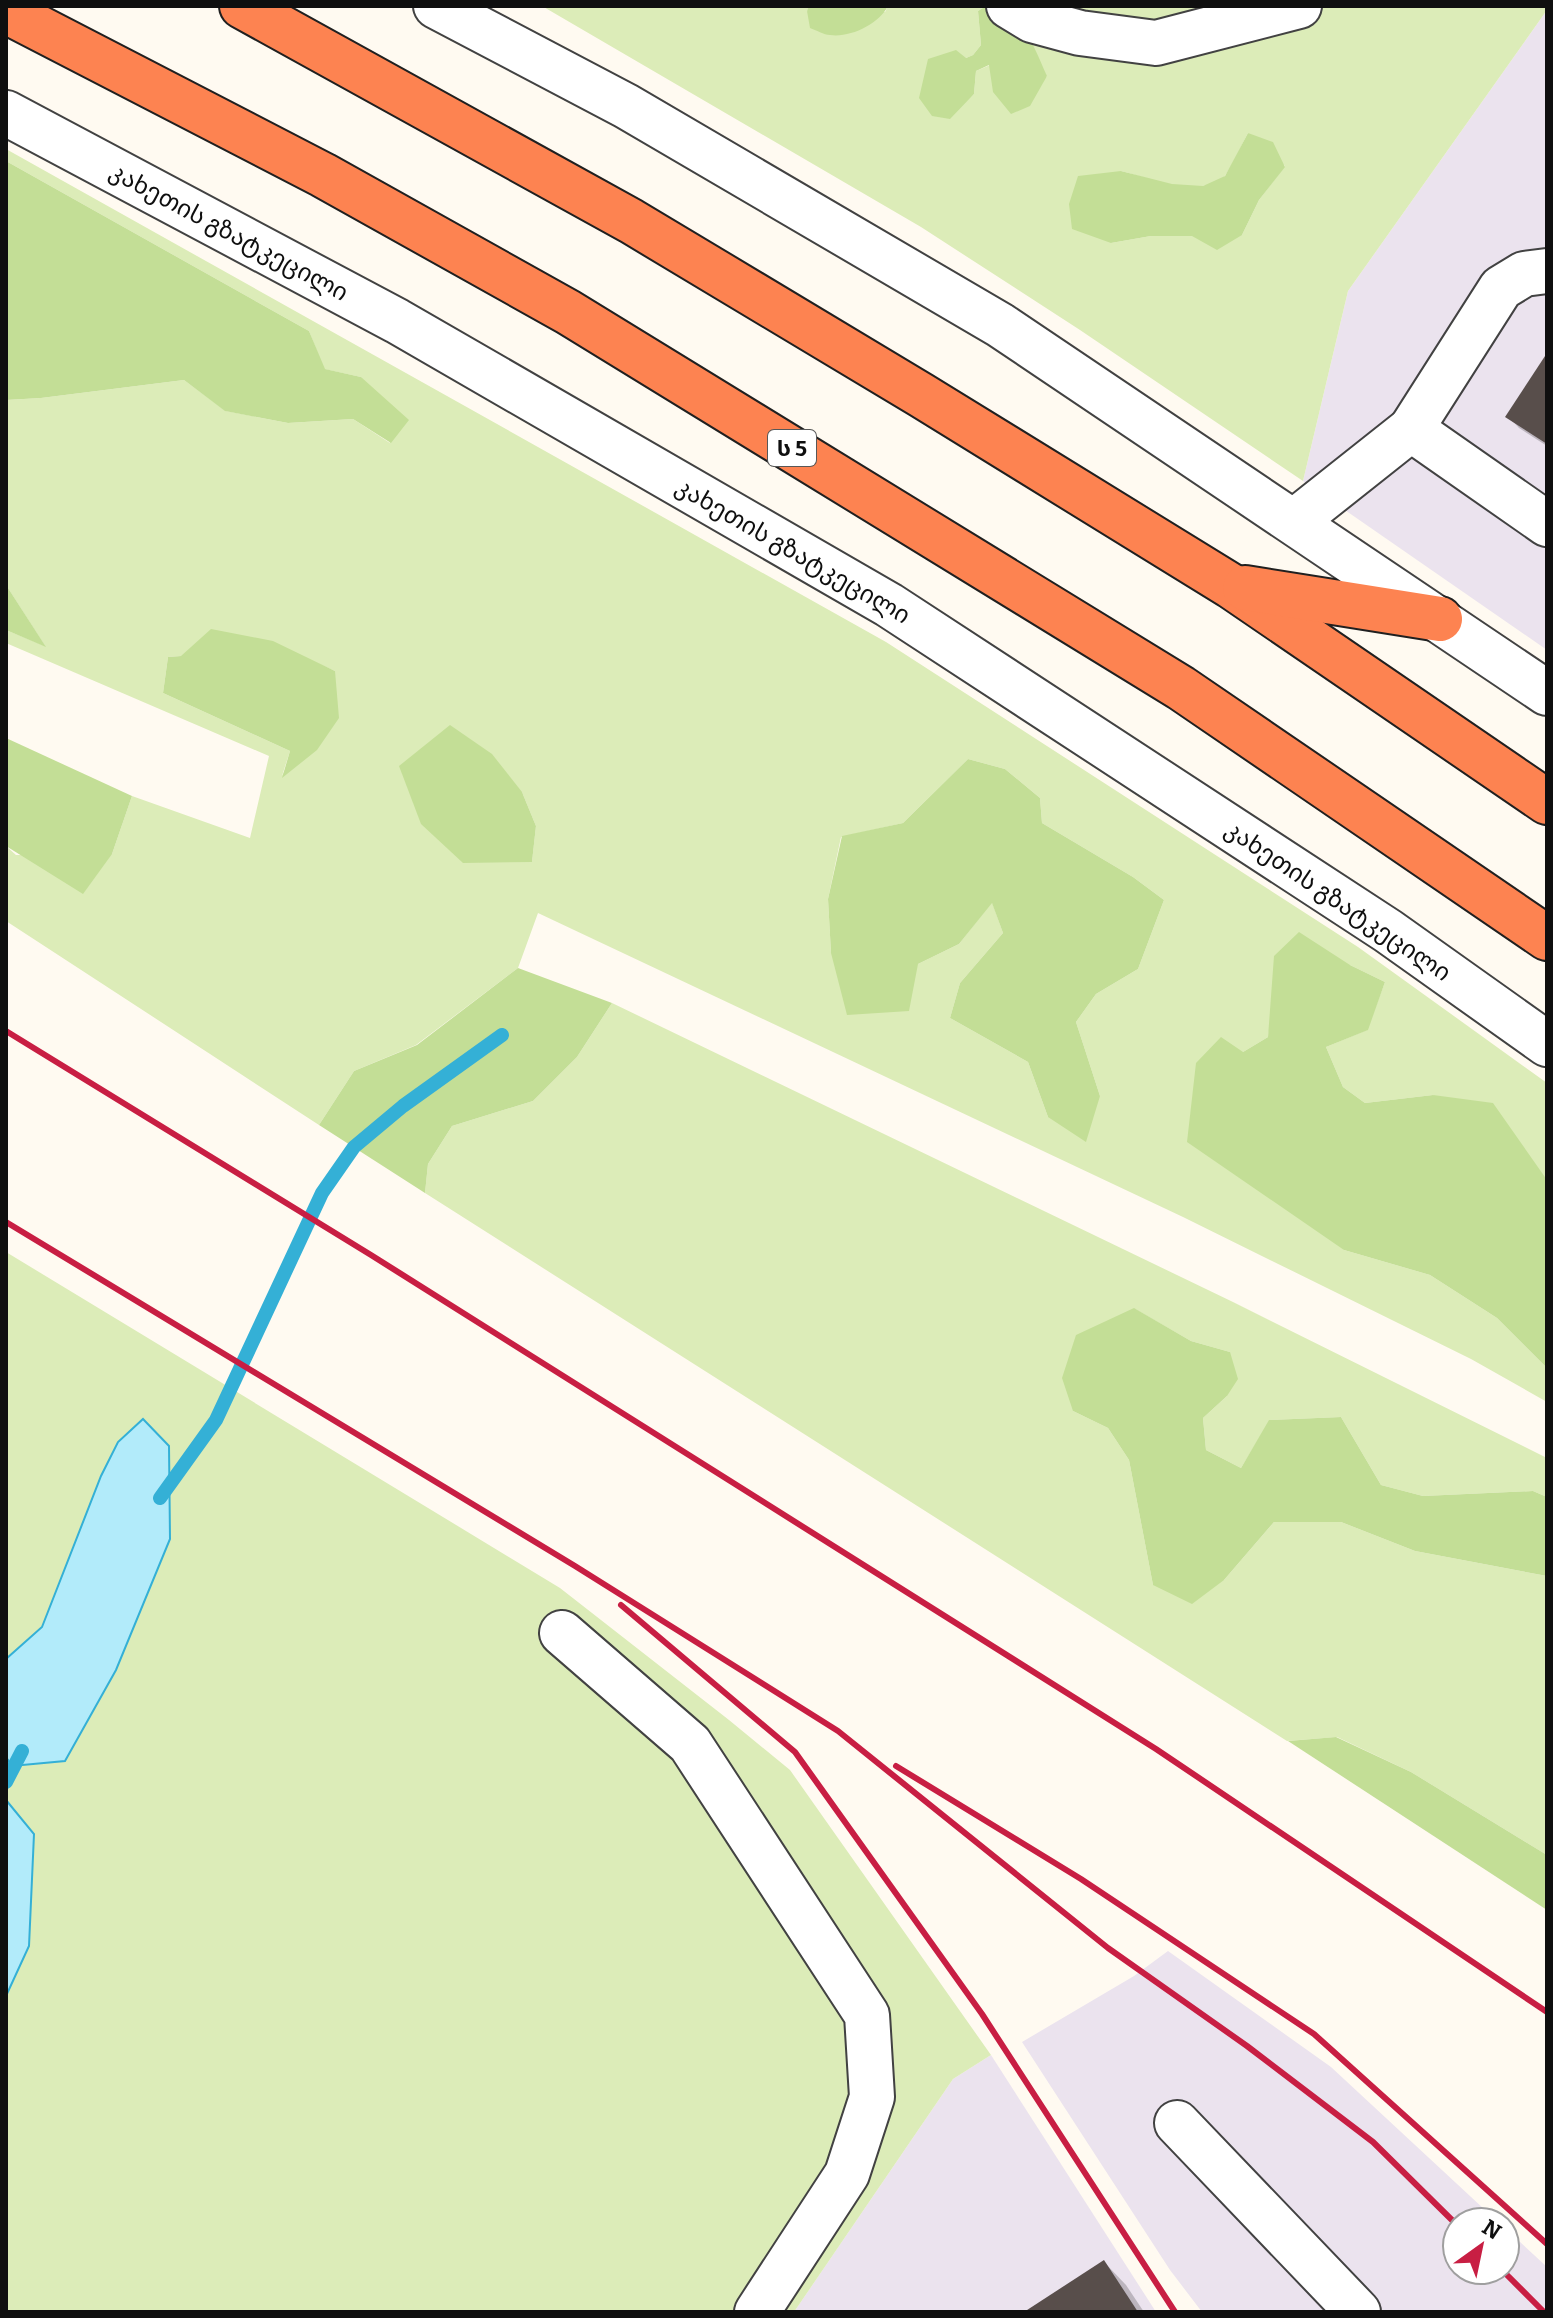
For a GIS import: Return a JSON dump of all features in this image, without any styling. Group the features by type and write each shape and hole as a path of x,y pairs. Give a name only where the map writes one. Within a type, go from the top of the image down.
{"highway":[{"path":"242,6 631,221 1231,586 1547,802"},
{"name":"ს 5","path":"6,11 323,175 568,312 1181,688 1547,938"},
{"path":"1231,586 1440,619"}],"street":[{"path":"436,6 626,106 987,317 1547,693"},
{"path":"1009,6 1032,20 1080,33 1156,43 1299,6"},
{"name":"კახეთის გზატკეცილი","path":"6,113 397,321 889,605 1388,931 1547,1044"},
{"path":"1295,521 1411,429 1501,288 1524,274 1547,271"},
{"path":"1411,429 1547,524"},
{"path":"562,1633 690,1744 867,2015 872,2097 847,2174 757,2312"},
{"path":"1177,2123 1358,2312"}],"shaded area":[{"path":"1547,10 1547,650 1303,481 1348,291"},
{"path":"1168,1951 1331,2067 1481,2206 1441,2206 1441,2286 1521,2286 1521,2243 1547,2267 1547,2312 1202,2312 1170,2270 1022,2042 1134,1976"},
{"path":"991,2055 1156,2312 794,2312 953,2079"}],"green space":[{"path":"542,6 809,6 807,12 885,12 888,6 986,6 978,11 981,45 966,58 962,105 974,94 976,71 990,65 1047,77 1014,15 994,6 1547,6 1348,291 1303,481 921,227","holes":["1248,133 1285,166 1259,200 1242,235 1151,236 1111,243 1121,171 1188,187 1213,183 1224,177"]},
{"path":"809,6 888,6 871,24 855,32 838,35 810,28"},
{"path":"986,6 1009,13 1018,21 1032,42 1047,76 1030,106 1011,114 993,92 989,65 976,71 974,94 950,119 932,116 919,98 928,59 956,50 966,58 973,55 981,45 978,11"},
{"path":"1248,133 1273,142 1285,167 1259,200 1242,235 1217,250 1192,236 1151,236 1111,243 1072,229 1069,204 1078,176 1121,171 1172,184 1203,186 1225,176"},
{"path":"6,149 886,642 1358,947 1547,1083 1547,1180 1433,1095 1365,1103 1343,1087 1326,1047 1367,1030 1385,982 1350,965 1272,1012 1268,1037 1243,1052 1344,1250 1430,1275 1497,1318 1547,1368 1547,1402 1471,1359 1183,1217 538,913 518,968 416,1045 354,1071 319,1125 6,921 6,846 16,855 112,854 132,796 250,838 269,756 6,643 6,630 45,646 6,585 6,400 184,380 226,411 288,423 353,419 390,443 361,377 324,369 309,331 6,161","holes":["168,657 310,660 335,671 282,776 290,751 163,693","968,759 1005,769 1040,798 1042,823 1133,877 1164,900 1138,969 1096,994 1076,1022 1100,1096 1048,1117 1028,1062 950,1018 960,983 1003,933 992,902 959,944 918,964 831,953 828,899 841,837 903,823","522,792 536,826 532,862"]},
{"path":"6,161 309,331 325,369 361,377 409,420 391,443 353,419 288,423 225,411 184,380 6,400"},
{"path":"6,585 8,588 46,647 6,630"},
{"path":"211,629 273,641 335,671 339,718 317,750 282,778 290,751 163,693 168,657 181,656"},
{"path":"450,725 492,754 522,792 536,826 532,862 463,863 421,824 399,766"},
{"path":"6,738 132,796 112,854 83,894 6,846"},
{"path":"968,759 1005,769 1040,798 1042,823 1133,877 1164,900 1138,969 1096,994 1076,1022 1100,1096 1086,1142 1048,1117 1028,1062 950,1018 960,983 1003,933 992,903 959,944 918,964 909,1011 847,1015 831,953 828,899 842,836 903,823"},
{"path":"1299,932 1350,965 1385,982 1368,1030 1326,1047 1343,1087 1365,1103 1433,1095 1493,1103 1547,1180 1547,1368 1497,1318 1430,1275 1344,1250 1187,1142 1196,1063 1221,1037 1243,1052 1268,1037 1274,956"},
{"path":"518,968 612,1003 577,1057 533,1101 452,1126 428,1164 425,1193 319,1125 354,1071 417,1045"},
{"path":"612,1003 1233,1302 1547,1458 1547,1497 1533,1491 1423,1496 1381,1485 1341,1417 1270,1420 1241,1468 1206,1450 1203,1418 1227,1396 1230,1352 1191,1341 1135,1309 1073,1411 1108,1428 1129,1460 1153,1585 1224,1580 1274,1522 1341,1522 1415,1551 1547,1576 1547,1855 1411,1772 1337,1737 1287,1741 425,1193 428,1164 452,1126 533,1101 577,1057"},
{"path":"6,1252 560,1588 790,1770 991,2055 953,2079 794,2312 6,2312 6,1996 29,1946 34,1834 6,1800 6,1757 12,1766 118,1442 101,1476 42,1627 6,1659"},
{"path":"1134,1308 1191,1341 1230,1352 1238,1379 1227,1396 1203,1418 1206,1450 1241,1468 1269,1420 1341,1417 1381,1485 1423,1496 1533,1491 1547,1497 1547,1576 1415,1551 1341,1522 1274,1522 1224,1580 1192,1604 1153,1585 1129,1460 1108,1428 1073,1411 1062,1378 1076,1335"},
{"path":"1336,1737 1411,1772 1547,1855 1547,1910 1288,1741"}],"water":[{"path":"143,1419 169,1446 170,1539 116,1670 65,1761 12,1766 6,1757 6,1659 42,1627 101,1476 118,1442"},
{"path":"6,1800 34,1834 29,1946 6,1996"}],"building":[{"path":"1547,353 1547,444 1505,417"},
{"path":"1104,2260 1138,2312 1024,2312"}],"waterway":[{"path":"160,1498 216,1420 322,1193 354,1147 403,1106 502,1035"},
{"path":"6,1782 22,1751"}],"railway":[{"path":"6,1031 371,1255 1156,1749 1547,2012"},
{"path":"6,1222 575,1566 838,1731 1108,1948 1247,2046 1373,2142 1441,2209"},
{"path":"621,1605 795,1752 982,2014 1175,2312"},
{"path":"896,1766 1081,1879 1314,2034 1547,2244"},
{"path":"1518,2286 1544,2312"}]}
